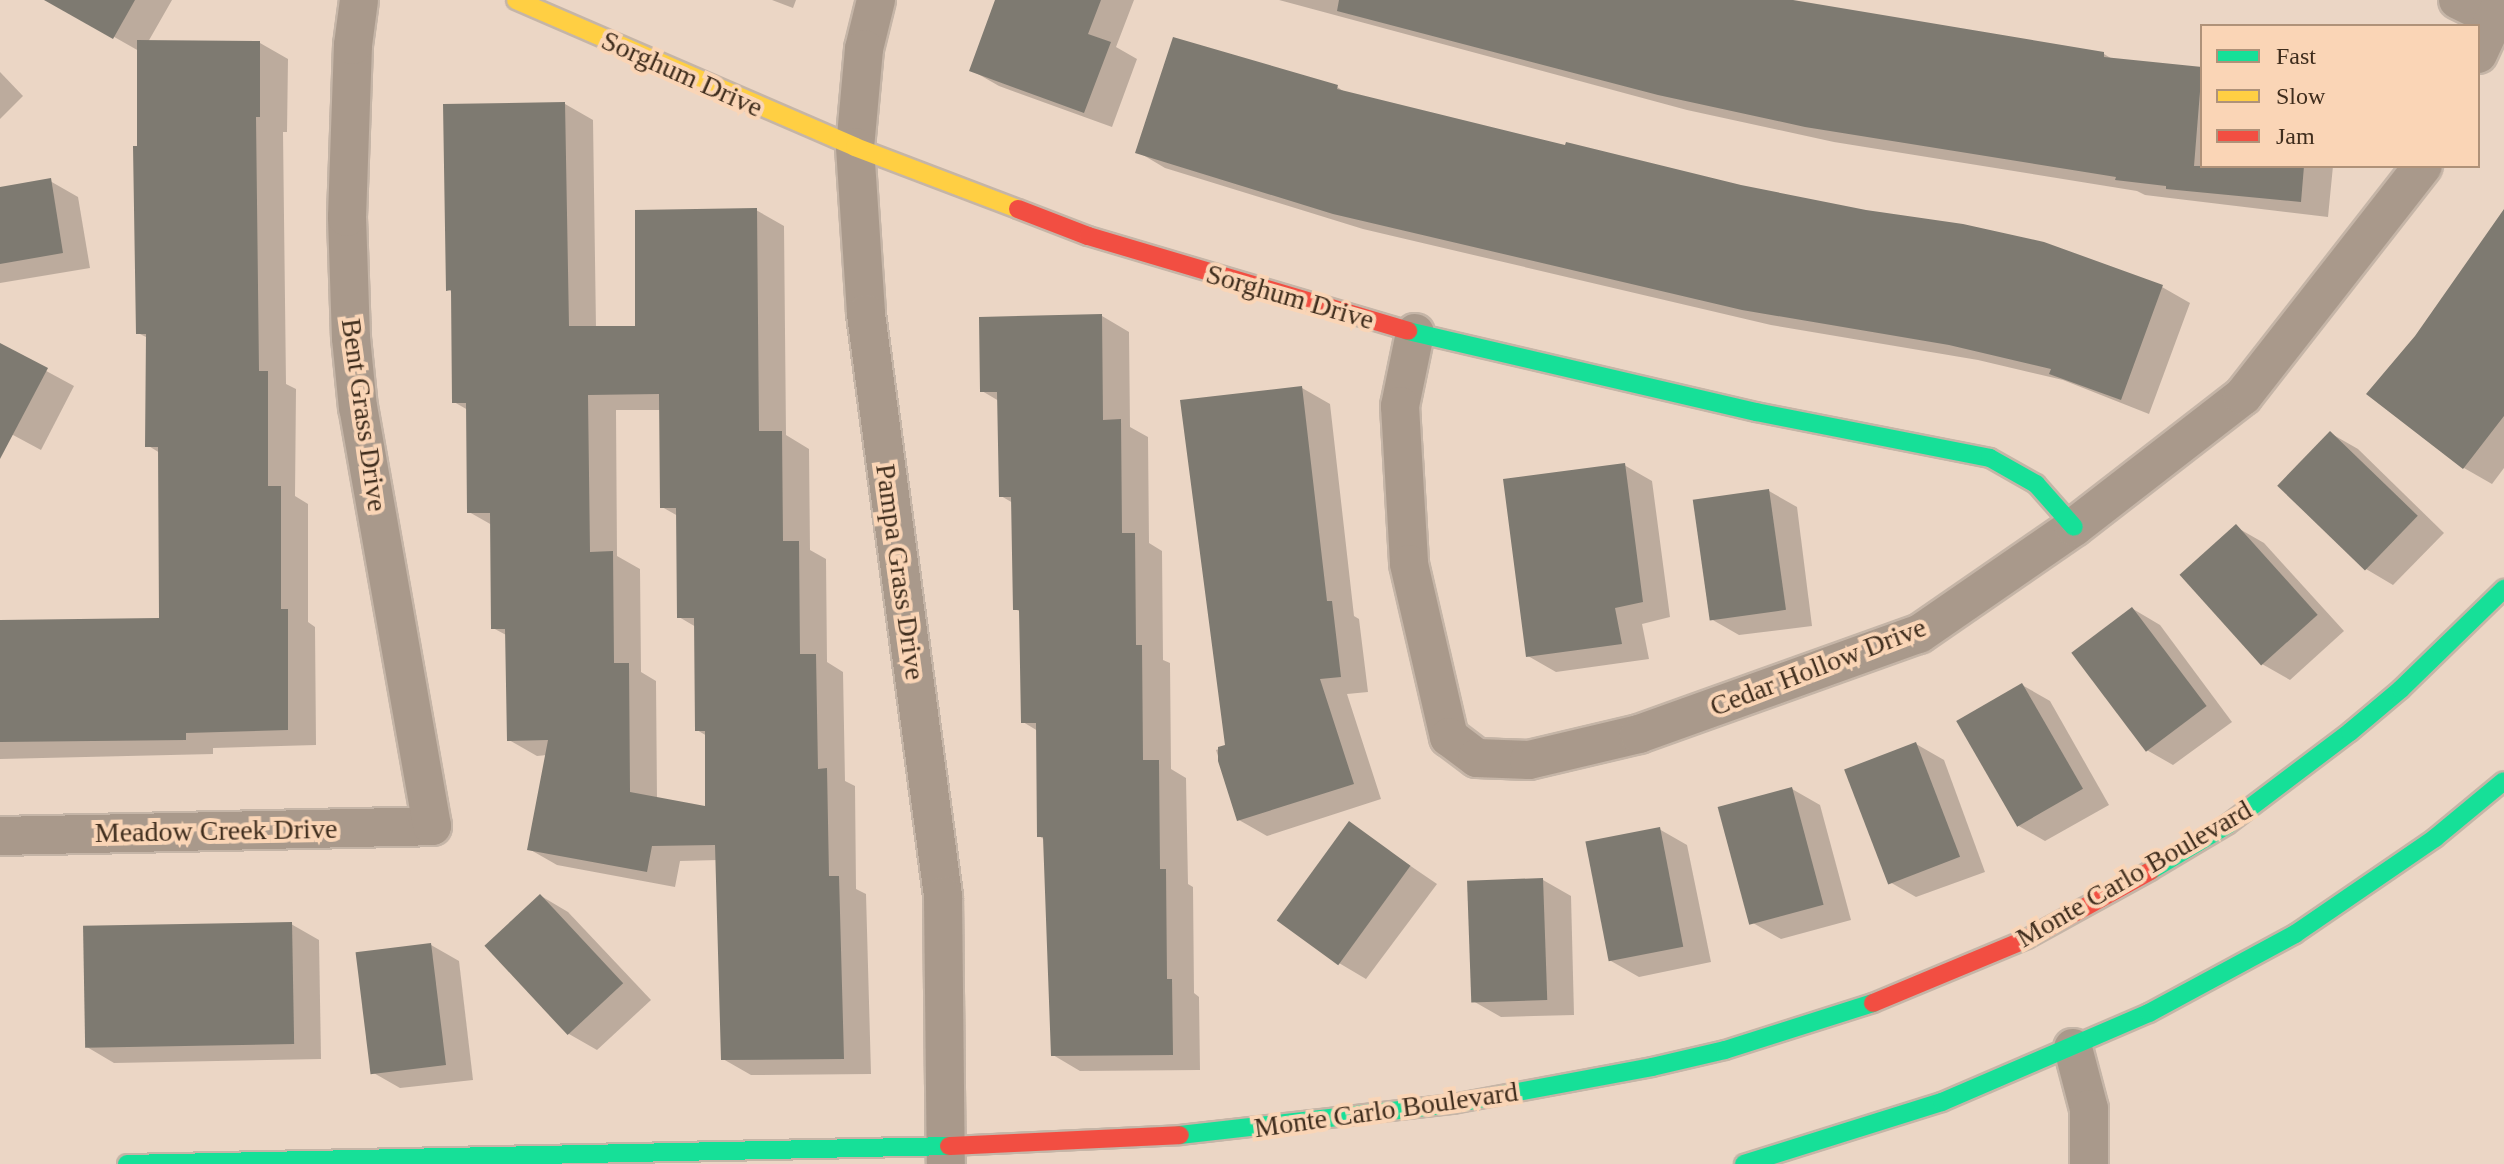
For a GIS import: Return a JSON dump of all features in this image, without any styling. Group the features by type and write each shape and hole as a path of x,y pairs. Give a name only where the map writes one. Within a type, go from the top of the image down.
{"main road":[{"name":"Sorghum Drive","path":"516,0 855,147 1088,236 1415,333 1756,412 1990,458 2036,484 2074,527"},
{"name":"Monte Carlo Boulevard","path":"127,1164 946,1155 1172,1136 1453,1104 1652,1067 1725,1050 1871,1004 2027,939 2227,825 2350,732 2501,599"},
{"path":"1744,1164 1874,1126 2073,1048 2217,978 2295,934 2435,838 2504,781"}],"street":[{"name":"Bent Grass Drive","path":"359,0 353,45 347,192 351,338 360,422 432,826"},
{"name":"Pampa Grass Drive","path":"876,0 864,49 855,147 866,314 943,896 946,1155"},
{"path":"2458,0 2499,9 2480,50"},
{"name":"Cedar Hollow Drive","path":"1415,333 1400,406 1409,564 1449,737 1477,758 1529,760 1639,734 1919,634 2074,527 2243,396 2421,168"},
{"name":"Meadow Creek Drive","path":"0,836 432,826"},
{"path":"2073,1048 2089,1109 2089,1164"}],"building":[{"path":"44,0 135,0 113,39"},
{"path":"995,0 1101,0 1088,34 1111,42 1084,113 969,71"},
{"path":"1339,0 1793,0 2104,52 2104,57 2200,67 2194,166 2304,168 2301,202 2166,189 2166,186 2115,180 2116,177 1805,127 1658,95 1337,11"},
{"path":"1173,37 1338,85 1337,89 1565,145 1566,142 1741,185 1866,210 1963,224 2044,242 2163,285 2121,400 2049,374 2051,369 1949,345 1742,310 1333,214 1135,153"},
{"path":"137,40 260,41 260,117 256,117 259,371 268,371 268,486 281,486 281,609 288,609 288,730 186,733 186,740 0,742 0,620 159,618 158,447 145,447 146,334 136,334 133,146 137,146"},
{"path":"565,102 569,326 635,326 635,210 757,208 759,431 782,431 783,541 799,541 800,654 816,654 818,769 827,768 829,876 839,876 844,1059 721,1060 715,845 652,846 647,872 527,850 548,740 507,741 505,629 491,629 490,513 467,513 466,403 452,403 451,290 446,291 443,104","holes":["659,394 660,508 676,508 677,618 694,618 695,731 705,731 705,806 630,792 629,663 614,663 613,551 590,552 588,395"]},
{"path":"51,178 63,253 0,264 0,187"},
{"path":"2504,209 2504,416 2463,469 2366,394 2415,336"},
{"path":"1102,314 1103,420 1121,419 1122,533 1135,533 1136,645 1142,645 1143,760 1159,760 1160,869 1166,869 1167,979 1172,979 1173,1055 1051,1056 1043,837 1037,837 1036,723 1021,723 1019,610 1013,610 1011,497 999,497 997,392 980,392 979,317"},
{"path":"0,343 48,368 0,459"},
{"path":"1302,386 1327,601 1332,601 1341,677 1320,679 1354,784 1237,821 1218,761 1218,747 1225,745 1180,400"},
{"path":"2330,431 2418,516 2365,570 2277,486"},
{"path":"1625,463 1643,602 1615,608 1622,644 1526,657 1503,479"},
{"path":"1769,489 1786,610 1710,621 1693,500"},
{"path":"2236,524 2318,615 2261,666 2180,575"},
{"path":"2132,607 2207,706 2146,752 2071,653"},
{"path":"2022,683 2083,789 2017,827 1956,721"},
{"path":"1916,742 1960,857 1888,884 1844,770"},
{"path":"1792,787 1824,905 1749,925 1718,807"},
{"path":"1349,821 1410,866 1338,965 1277,921"},
{"path":"1660,827 1683,947 1609,961 1585,842"},
{"path":"1543,878 1547,1000 1471,1003 1467,881"},
{"path":"540,894 623,983 568,1035 484,946"},
{"path":"292,922 294,1044 85,1048 83,926"},
{"path":"431,943 446,1065 371,1074 356,952"}],"traffic: fast":[{"path":"1408,331 1756,412 1990,458 2036,484 2074,527"},
{"path":"2150,871 2227,825 2350,732 2401,689 2504,589"},
{"path":"1744,1164 1942,1102 2149,1013 2295,934 2435,838 2504,781"},
{"path":"1180,1135 1453,1104 1652,1067 1725,1050 1873,1003"},
{"path":"127,1164 949,1146"}],"traffic: slow":[{"path":"516,0 855,147 1018,209"}],"traffic: jam":[{"path":"1018,209 1088,236 1408,331"},
{"path":"1873,1003 2027,939 2150,871"},
{"path":"949,1146 1180,1135"}]}
